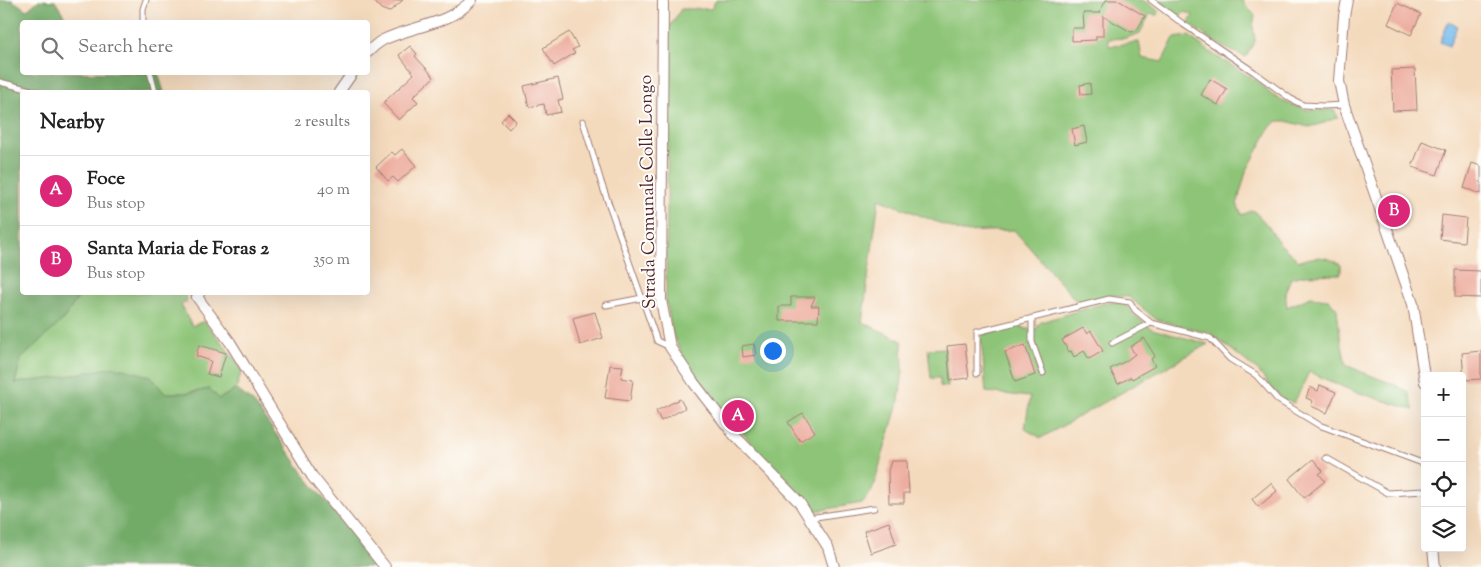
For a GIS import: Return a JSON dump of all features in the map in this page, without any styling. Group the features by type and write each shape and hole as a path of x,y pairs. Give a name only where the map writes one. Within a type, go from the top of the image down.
{"street":[{"path":"370,50 381,41 400,33 450,17 464,9 472,0"},
{"name":"Strada Comunale Colle Longo","path":"663,0 661,300 670,347 694,383 735,436 799,502 828,548 834,567"},
{"path":"1347,0 1339,81 1344,105 1413,304 1423,372"},
{"path":"341,90 351,75"},
{"path":"198,295 230,342 312,476 385,567"},
{"path":"1433,552 1435,567"}],"lane":[{"path":"143,20 143,9 146,0"},
{"path":"1151,0 1291,99 1303,105 1344,105"},
{"path":"151,75 154,90"},
{"path":"0,82 30,90"},
{"path":"583,121 601,182 657,341 670,347"},
{"path":"606,305 642,298"},
{"path":"977,373 977,332 1109,299 1130,302 1135,310 1150,323 1210,338 1230,359 1256,375 1278,400 1319,425 1421,463"},
{"path":"1032,318 1032,342 1043,373"},
{"path":"1112,343 1150,323"},
{"path":"1326,458 1388,493 1421,491"},
{"path":"809,518 874,508"}],"green space":[{"path":"0,0 12,0 27,10 39,0 55,1 65,17 78,20 20,20 20,75 159,75 163,90 20,90 20,295 80,295 62,321 21,359 15,383 115,367 151,376 164,393 186,393 210,389 219,399 236,389 254,403 307,478 379,567 0,567"},
{"path":"716,0 1143,0 1160,12 1157,15 1150,14 1140,33 1126,38 1108,39 1109,46 1139,42 1142,58 1162,62 1174,38 1189,36 1214,55 1257,81 1272,95 1284,102 1308,110 1334,110 1338,117 1309,127 1286,121 1278,121 1271,126 1246,172 1237,204 1242,215 1253,210 1268,226 1279,243 1299,261 1321,257 1331,259 1341,265 1341,274 1304,275 1291,278 1285,292 1287,307 1311,297 1328,299 1337,309 1346,365 1408,391 1414,410 1350,390 1309,372 1294,403 1284,400 1257,370 1210,333 1157,320 1129,297 1109,295 1078,303 1014,230 962,232 879,199 862,322 902,341 903,371 899,400 872,491 862,503 815,511 765,460 688,366 673,335 666,301 669,28 681,9 711,9"},
{"path":"1159,0 1243,0 1255,16 1253,26 1255,41 1246,57 1223,47 1188,24 1193,15 1185,12 1180,16"},
{"path":"80,295 185,295 187,301 181,305 192,326 204,321 242,370 236,389 219,399 210,389 186,393 164,393 151,376 55,378 15,383 21,359 62,321"},
{"path":"1117,302 1127,306 1134,315 1152,329 1208,344 1041,438 1025,429 1030,397 986,392 981,338 983,334 1019,326 1026,329 1037,329 1041,322 1101,304"},
{"path":"945,348 948,387 940,386 940,378 931,378 928,349"}],"water":[{"path":"1448,22 1457,26 1449,46 1440,42"}],"building":[{"path":"373,0 403,0 389,12 381,9"},
{"path":"1106,0 1118,0 1145,16 1137,30 1131,32 1103,16 1103,36 1096,36 1096,40 1072,41 1072,28 1084,28 1083,13 1099,13"},
{"path":"1397,3 1421,14 1411,35 1388,24"},
{"path":"569,32 578,47 572,50 575,53 554,66 543,48"},
{"path":"410,46 417,54 415,56 434,77 413,97 418,102 399,120 383,103 414,74 399,55"},
{"path":"1415,69 1417,110 1393,111 1391,70"},
{"path":"558,78 563,99 558,100 561,112 546,115 544,104 529,107 524,86"},
{"path":"1210,79 1227,89 1218,105 1201,95"},
{"path":"1090,83 1091,94 1081,95 1080,85"},
{"path":"508,113 516,121 509,129 501,121"},
{"path":"1084,126 1087,142 1075,145 1072,129"},
{"path":"1422,141 1446,150 1437,175 1412,167"},
{"path":"402,149 416,166 398,182 393,177 388,181 376,167 392,152 395,155"},
{"path":"1472,163 1481,166 1481,194 1464,188"},
{"path":"1442,215 1466,218 1464,242 1440,239"},
{"path":"1455,270 1481,271 1481,298 1455,297"},
{"path":"791,297 815,297 811,306 819,306 818,321 779,321 779,306 791,306"},
{"path":"595,312 603,338 580,345 573,318"},
{"path":"1083,328 1087,334 1091,331 1103,351 1089,359 1084,351 1074,357 1062,340"},
{"path":"1144,338 1155,356 1151,359 1155,366 1132,379 1131,377 1118,384 1110,369 1135,354 1130,347"},
{"path":"754,344 756,355 743,357 742,346"},
{"path":"965,344 969,378 950,380 947,346"},
{"path":"199,345 226,353 219,377 207,374 211,361 196,356"},
{"path":"1025,345 1035,375 1015,382 1005,352"},
{"path":"1481,351 1481,379 1466,380 1462,353"},
{"path":"610,365 623,366 621,378 633,380 630,401 605,398"},
{"path":"1320,385 1336,392 1327,413 1311,406 1313,401 1306,398 1310,387 1318,391"},
{"path":"680,399 685,408 661,421 656,411"},
{"path":"803,413 815,432 800,441 788,422"},
{"path":"1313,459 1323,471 1319,474 1325,481 1304,498 1289,479"},
{"path":"891,461 907,461 909,493 904,493 904,503 889,503 888,471"},
{"path":"1271,483 1277,491 1258,507 1252,499"},
{"path":"889,522 896,544 871,553 864,531"}],"place":[{"name":"Santa Maria de Foras 2","path":"1394,211"},
{"name":"Foce","path":"738,416"}]}
